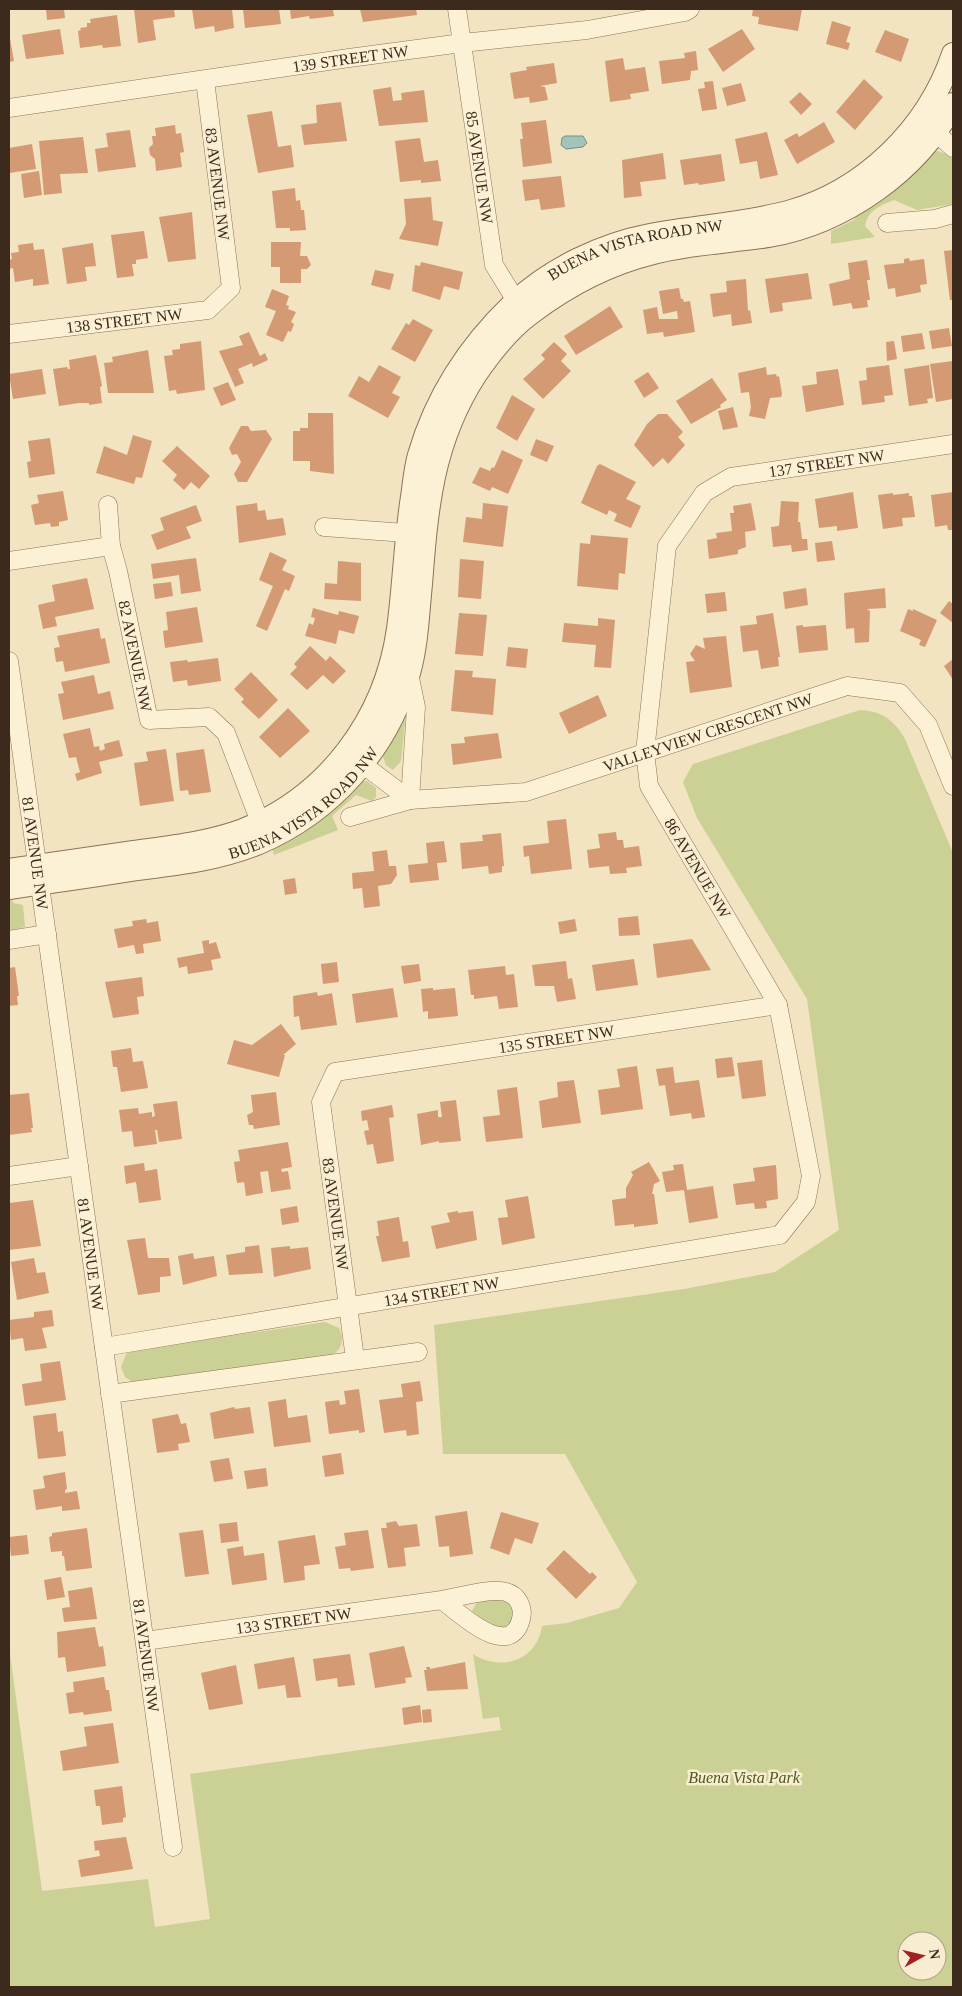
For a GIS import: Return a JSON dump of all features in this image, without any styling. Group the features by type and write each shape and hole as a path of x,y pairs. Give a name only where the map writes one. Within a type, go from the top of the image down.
{"street":[{"name":"85 AVENUE NW","path":"457,9 494,265 521,309"},
{"name":"139 STREET NW","path":"9,108 462,43 587,30 685,12 690,9"},
{"name":"BUENA VISTA ROAD NW","path":"928,126 953,54"},
{"name":"83 AVENUE NW","path":"205,80 231,288"},
{"name":"BUENA VISTA ROAD NW","path":"9,888 38,875 226,836 260,822 286,808 354,758 386,727 409,673 418,620 417,459 434,411 473,347 521,309 567,266 622,242 650,235 757,219 791,211 816,202 846,187 928,126 953,104"},
{"path":"928,126 953,148"},
{"path":"887,223 935,219 953,214"},
{"name":"138 STREET NW","path":"9,334 208,310 231,288"},
{"name":"137 STREET NW","path":"704,493 731,477 953,444"},
{"name":"86 AVENUE NW","path":"704,493 666,546 645,752 649,786 778,1005 811,1176 806,1202 780,1235"},
{"name":"82 AVENUE NW","path":"108,506 111,546 118,571 149,720 209,717 226,733 260,822"},
{"path":"324,527 416,534"},
{"name":"BUENA VISTA ROAD NW","path":"9,870 38,875 194,861 235,852 280,833 334,795 354,758 392,663 416,534"},
{"path":"9,560 111,546"},
{"name":"81 AVENUE NW","path":"9,662 173,1847"},
{"path":"409,673 416,707 410,800"},
{"name":"VALLEYVIEW CRESCENT NW","path":"350,818 410,800 526,792 847,686 900,693 928,725 953,786"},
{"path":"354,758 410,800"},
{"path":"9,940 47,934"},
{"name":"135 STREET NW","path":"335,1072 778,1005"},
{"name":"83 AVENUE NW","path":"335,1072 321,1102 355,1359"},
{"path":"9,1176 79,1166"},
{"name":"134 STREET NW","path":"104,1347 780,1235"},
{"path":"110,1394 355,1359 418,1352"},
{"name":"133 STREET NW","path":"145,1640 442,1600"}],"green space":[{"path":"938,151 953,157 953,204 917,210 894,200 879,207 869,216 865,226 875,237 831,244 831,231 854,220 861,210 928,154"},
{"name":"Buena Vista Park","path":"860,710 875,712 892,722 905,739 953,853 953,1987 9,1987 9,1646 42,1891 148,1879 155,1927 210,1919 190,1774 501,1730 499,1717 483,1719 473,1654 495,1662 516,1660 533,1648 539,1638 542,1626 567,1623 619,1608 637,1582 565,1454 443,1454 434,1325 684,1289 775,1272 839,1230 807,999 697,818 683,782 693,764"},
{"path":"403,717 405,721 401,761 393,770 386,765 382,754"},
{"path":"367,781 376,788 376,797 372,801 356,795 332,816 338,830 274,855 271,846 360,782"},
{"path":"9,896 11,896 13,903 23,905 25,927 9,931"},
{"path":"325,1322 339,1328 342,1337 340,1348 330,1356 134,1383 125,1377 121,1367 126,1354 134,1350"},
{"path":"497,1598 508,1601 514,1612 511,1623 501,1630 473,1615 472,1611 477,1602"}],"water":[{"path":"565,136 583,136 587,143 583,147 566,149 561,145 562,138"}],"building":[{"path":"46,9 64,9 65,18 47,20"},
{"path":"134,9 174,9 175,17 153,20 156,40 138,43"},
{"path":"192,9 232,9 234,28 215,32 214,26 195,29"},
{"path":"243,9 279,9 281,24 245,28"},
{"path":"290,9 333,9 334,16 310,19 309,16 291,19"},
{"path":"360,9 416,9 417,15 363,22"},
{"path":"753,9 802,9 798,31 758,24 759,17 752,16"},
{"path":"117,15 121,46 103,48 102,45 80,48 78,31 81,30 80,28 87,27 87,23 91,23 90,19"},
{"path":"832,21 851,27 846,42 850,43 848,50 826,44"},
{"path":"60,29 64,54 26,59 22,35"},
{"path":"742,29 755,49 723,72 708,49"},
{"path":"885,30 909,39 901,62 875,52"},
{"path":"9,33 14,61 9,62"},
{"path":"696,51 698,70 691,71 690,80 662,84 659,61 685,58 684,53"},
{"path":"623,58 625,70 645,67 649,91 630,94 631,99 610,102 605,61"},
{"path":"554,63 557,83 540,86 545,87 548,100 530,103 529,97 514,99 510,73 527,70 526,67"},
{"path":"864,79 883,97 855,130 836,112"},
{"path":"713,81 717,109 702,111 698,89 705,88 704,82"},
{"path":"741,83 746,101 727,106 722,88"},
{"path":"391,87 393,101 402,100 401,93 424,90 428,122 379,126 373,90"},
{"path":"800,92 812,104 801,115 789,102"},
{"path":"341,102 347,141 304,145 301,125 317,123 316,105"},
{"path":"272,111 278,147 291,145 294,167 258,173 247,115"},
{"path":"546,120 552,163 523,167 520,139 523,139 521,123"},
{"path":"824,122 835,142 797,164 784,140 797,133 799,137"},
{"path":"175,125 176,134 181,133 184,152 180,153 182,167 156,171 155,159 150,155 149,148 153,144 152,136 156,136 155,128"},
{"path":"130,130 136,167 98,172 95,149 108,147 106,133"},
{"path":"767,132 778,175 760,179 757,161 740,164 735,139"},
{"path":"83,137 88,173 60,174 62,193 44,195 39,141"},
{"path":"420,138 424,162 438,160 441,181 421,183 421,180 400,182 395,141"},
{"path":"32,144 36,169 9,173 9,148"},
{"path":"663,153 666,179 640,182 642,196 624,198 622,160"},
{"path":"721,154 725,181 684,185 680,160"},
{"path":"39,171 42,195 24,198 21,174"},
{"path":"561,176 565,207 541,210 539,199 525,201 522,180"},
{"path":"295,188 296,201 300,200 301,210 304,210 306,230 290,231 290,228 276,228 272,191"},
{"path":"431,197 433,220 443,222 438,246 399,239 406,224 404,199"},
{"path":"192,212 196,259 168,262 159,217"},
{"path":"144,231 148,258 136,260 136,264 132,264 134,276 117,278 111,235"},
{"path":"271,242 301,242 300,256 307,256 311,265 307,269 301,269 301,283 280,283 280,267 271,267"},
{"path":"33,243 34,250 44,249 49,284 33,286 33,279 15,282 13,268 9,269 9,260 12,259 11,253 19,252 18,245"},
{"path":"93,243 96,266 85,267 87,281 67,284 62,248"},
{"path":"953,250 953,300 950,300 944,251"},
{"path":"909,258 910,261 924,259 927,284 920,285 921,292 896,297 895,288 888,289 884,265 904,263 904,259"},
{"path":"867,260 870,280 867,280 870,300 867,300 868,307 853,309 851,303 833,306 829,284 850,279 848,263"},
{"path":"421,262 463,272 459,290 444,286 440,300 412,291 415,265 420,266"},
{"path":"375,270 394,274 390,290 371,285"},
{"path":"808,273 812,299 782,303 783,311 770,313 765,279"},
{"path":"746,279 748,311 750,310 752,323 732,326 731,314 713,317 710,294 727,292 726,281"},
{"path":"679,288 681,299 684,302 690,301 695,332 664,337 663,332 647,334 643,310 657,307 659,319 678,319 677,311 663,314 659,291"},
{"path":"272,289 289,296 286,305 289,306 288,309 296,312 291,322 294,324 291,332 288,331 283,342 266,335 276,311 265,307"},
{"path":"610,306 623,327 576,355 564,336"},
{"path":"413,319 433,330 415,362 391,349 406,323 409,325"},
{"path":"949,328 952,346 932,349 929,331"},
{"path":"249,332 260,356 265,353 268,360 253,367 252,363 238,369 244,383 235,387 219,351 243,345 239,336"},
{"path":"922,333 925,349 903,352 901,336"},
{"path":"201,341 205,390 177,394 176,390 169,391 164,356 173,355 172,350 180,349 180,344"},
{"path":"894,341 897,359 887,361 886,342"},
{"path":"554,342 567,354 561,361 571,371 543,399 523,379 545,359 541,355"},
{"path":"148,350 154,393 108,393 104,363 113,362 112,357"},
{"path":"96,355 102,386 100,387 102,403 89,405 89,403 79,403 59,406 53,369 67,367 70,369 69,360"},
{"path":"953,361 953,399 936,402 930,364"},
{"path":"379,365 401,377 392,393 400,397 388,418 348,396 359,376 369,382"},
{"path":"889,365 893,395 884,396 885,402 862,405 859,381 867,380 866,368"},
{"path":"929,365 933,398 927,399 928,403 909,406 904,369"},
{"path":"766,367 767,375 776,374 777,377 779,376 782,394 781,397 770,398 765,419 749,416 751,407 749,392 741,393 738,373"},
{"path":"42,369 46,394 13,399 9,374"},
{"path":"838,369 844,405 806,412 802,386 817,384 816,372"},
{"path":"648,372 659,388 644,398 634,381"},
{"path":"712,378 727,400 720,405 721,407 691,424 676,401"},
{"path":"228,382 236,400 221,406 213,388"},
{"path":"512,395 535,409 517,441 496,428"},
{"path":"733,407 738,427 723,430 718,411"},
{"path":"308,413 333,413 334,474 310,471 310,461 293,461 293,431 300,431 300,428 308,428"},
{"path":"658,414 667,414 683,432 678,437 685,445 668,464 663,458 653,467 634,445 647,424"},
{"path":"241,426 248,426 251,431 266,430 272,439 247,482 238,482 234,474 241,462 237,454 232,455 229,448"},
{"path":"133,435 152,441 142,478 136,477 134,484 96,473 104,446 127,455"},
{"path":"50,438 55,474 29,478 27,462 31,461 28,441"},
{"path":"536,439 554,446 547,462 530,455"},
{"path":"177,446 210,476 199,489 191,482 184,490 173,480 177,475 162,461"},
{"path":"502,450 523,460 508,494 492,487 490,491 472,483 480,467 490,471 492,467 494,468"},
{"path":"600,464 636,482 626,499 641,506 631,528 614,521 617,514 609,510 607,515 581,503 597,466"},
{"path":"63,491 68,520 59,522 59,526 51,527 50,523 35,525 31,505 39,503 37,495"},
{"path":"853,492 858,528 837,531 837,526 819,528 815,499"},
{"path":"953,492 953,530 948,530 947,525 935,527 931,495"},
{"path":"893,493 893,495 909,493 909,496 912,496 915,517 902,518 903,526 883,529 878,495"},
{"path":"781,501 799,502 798,522 800,522 802,539 807,539 808,550 792,552 791,545 773,547 771,527 779,526"},
{"path":"257,503 258,511 265,510 267,520 283,518 286,535 239,543 236,506"},
{"path":"483,503 508,506 503,547 463,542 466,517 482,519"},
{"path":"751,503 756,530 745,532 746,547 738,550 738,554 709,559 707,540 717,538 716,533 732,531 730,513 734,513 733,506"},
{"path":"196,505 202,521 186,527 191,538 157,550 151,535 164,530 160,518"},
{"path":"591,535 628,538 625,574 619,573 618,590 577,586 580,543 590,544"},
{"path":"832,541 835,560 817,562 815,543"},
{"path":"270,552 287,560 282,570 295,576 289,591 285,589 267,631 256,626 273,586 259,580"},
{"path":"196,558 201,591 181,594 179,575 153,579 151,564"},
{"path":"460,559 484,561 481,599 458,597"},
{"path":"338,561 361,563 361,601 324,599 325,583 337,584"},
{"path":"87,578 94,609 55,617 57,626 43,629 38,605 55,601 52,585"},
{"path":"171,582 173,596 155,599 153,584"},
{"path":"806,588 808,605 785,609 783,592"},
{"path":"885,588 886,608 867,609 870,611 869,642 855,643 854,628 846,629 844,593"},
{"path":"725,592 727,611 707,613 705,594"},
{"path":"949,601 953,604 953,623 940,613"},
{"path":"197,607 203,642 165,648 163,631 168,630 166,612"},
{"path":"313,608 338,615 339,611 359,616 354,634 339,630 336,644 305,636 309,623 313,625 315,618 311,617"},
{"path":"908,609 913,611 913,609 937,620 925,647 919,645 921,640 900,631"},
{"path":"459,613 487,615 483,656 455,654"},
{"path":"773,613 780,657 778,657 779,666 761,669 758,650 743,652 740,626 757,624 756,616"},
{"path":"598,618 615,620 611,668 594,667 596,645 562,642 564,623 598,626"},
{"path":"803,625 803,627 826,625 828,650 799,653 796,626"},
{"path":"99,628 101,639 105,638 110,663 65,672 63,661 56,662 54,648 60,647 57,636"},
{"path":"726,636 732,687 690,693 686,662 695,661 690,654 696,645 705,649 703,638"},
{"path":"310,646 326,661 330,656 346,671 333,684 323,675 307,690 290,674 297,667 294,664"},
{"path":"508,647 528,649 526,668 506,666"},
{"path":"218,658 221,681 188,686 187,680 173,682 170,662"},
{"path":"953,659 953,680 944,666"},
{"path":"455,670 473,671 472,677 496,679 493,715 451,711"},
{"path":"251,672 278,700 259,719 241,702 244,699 234,689"},
{"path":"94,675 98,694 110,691 114,709 63,720 58,694 64,693 61,682"},
{"path":"598,695 607,716 569,734 559,713"},
{"path":"288,708 310,731 280,758 259,737"},
{"path":"90,728 94,747 99,746 100,751 105,749 104,744 119,740 123,756 99,762 102,773 77,781 75,774 80,772 76,757 69,758 63,734"},
{"path":"498,733 502,758 453,765 451,744 465,743 464,737"},
{"path":"166,749 174,801 140,806 134,763 148,761 146,752"},
{"path":"204,749 211,792 189,795 188,790 180,791 176,753"},
{"path":"566,819 572,869 531,874 529,856 524,857 523,846 549,843 547,821"},
{"path":"616,832 617,840 623,840 624,848 639,846 642,866 626,868 627,873 610,874 609,866 589,868 587,850 600,848 598,834"},
{"path":"501,833 504,866 502,866 502,872 489,874 488,866 462,869 460,843 483,841 482,835"},
{"path":"444,841 447,862 437,863 439,880 410,883 408,865 428,863 426,843"},
{"path":"387,850 389,866 396,866 397,875 391,884 378,886 380,906 364,908 362,888 353,889 352,873 374,871 372,852"},
{"path":"295,878 297,893 285,895 283,880"},
{"path":"638,916 640,935 619,936 618,918"},
{"path":"146,919 147,923 158,921 161,941 143,944 144,953 136,954 134,945 118,948 114,929 133,926 132,921"},
{"path":"575,919 577,931 560,934 558,922"},
{"path":"692,939 711,970 657,978 653,944"},
{"path":"209,940 209,944 216,942 221,958 211,960 213,970 188,974 187,966 179,968 177,958 204,953 202,941"},
{"path":"634,959 638,985 596,991 592,965"},
{"path":"566,961 568,979 572,978 576,999 557,1002 554,986 535,986 532,965"},
{"path":"337,962 339,982 323,984 321,964"},
{"path":"419,964 421,981 404,984 401,966"},
{"path":"505,966 506,975 514,974 518,1007 499,1009 497,996 474,999 474,995 471,995 468,970"},
{"path":"15,967 19,996 17,996 18,1005 9,1006 9,968"},
{"path":"142,977 144,996 137,997 139,1014 113,1018 105,982"},
{"path":"393,988 398,1017 356,1023 352,994"},
{"path":"433,988 433,990 455,988 458,1016 428,1019 428,1011 423,1012 421,989"},
{"path":"317,992 318,996 332,993 337,1025 301,1030 299,1016 294,1017 293,996"},
{"path":"281,1024 296,1044 283,1055 285,1055 279,1077 227,1064 234,1040 252,1045"},
{"path":"131,1048 133,1062 143,1061 148,1088 121,1092 117,1067 113,1067 111,1051"},
{"path":"732,1057 735,1076 717,1078 715,1059"},
{"path":"762,1060 766,1096 742,1099 737,1063"},
{"path":"637,1066 643,1109 601,1115 598,1090 620,1087 617,1069"},
{"path":"673,1067 675,1083 699,1080 705,1117 692,1119 691,1113 670,1116 665,1085 659,1086 656,1069"},
{"path":"574,1080 581,1123 542,1128 539,1101 558,1097 557,1082"},
{"path":"517,1087 523,1138 486,1142 483,1117 500,1115 497,1090"},
{"path":"276,1092 280,1125 254,1129 253,1125 249,1125 247,1115 253,1112 251,1095"},
{"path":"29,1093 32,1132 9,1135 9,1095"},
{"path":"456,1100 461,1141 439,1143 439,1141 421,1145 417,1114 438,1110 438,1117 442,1117 440,1102"},
{"path":"177,1101 182,1139 159,1142 157,1130 155,1130 157,1144 134,1147 132,1131 122,1132 119,1110 138,1108 139,1114 152,1112 152,1117 155,1116 153,1104"},
{"path":"392,1105 394,1117 389,1118 394,1161 377,1164 373,1144 367,1145 364,1131 369,1130 367,1120 362,1121 361,1111"},
{"path":"288,1142 292,1167 281,1169 282,1172 288,1171 291,1189 271,1192 268,1171 260,1172 263,1193 246,1196 244,1182 237,1183 234,1162 240,1161 238,1150"},
{"path":"649,1162 660,1181 654,1184 652,1194 654,1194 658,1224 634,1227 634,1224 615,1226 612,1200 626,1198 626,1188 633,1175 631,1172"},
{"path":"144,1163 145,1171 157,1169 161,1200 139,1203 136,1182 126,1184 124,1166"},
{"path":"683,1164 687,1190 713,1186 718,1218 689,1223 684,1190 666,1192 662,1172 674,1170 673,1165"},
{"path":"776,1165 778,1199 766,1201 767,1208 755,1209 754,1203 736,1205 733,1184 755,1181 753,1168"},
{"path":"528,1196 535,1238 502,1245 498,1218 508,1217 505,1200"},
{"path":"33,1200 41,1246 9,1250 9,1203"},
{"path":"297,1206 299,1222 282,1225 280,1209"},
{"path":"458,1211 458,1213 473,1211 477,1240 436,1249 431,1226 450,1222 447,1213"},
{"path":"399,1217 403,1242 408,1241 410,1257 382,1262 376,1236 379,1236 377,1221"},
{"path":"145,1238 148,1258 169,1258 171,1276 160,1277 160,1292 138,1295 127,1240"},
{"path":"259,1245 263,1273 229,1275 226,1255 245,1252 245,1247"},
{"path":"290,1246 290,1249 308,1247 311,1269 274,1277 271,1248"},
{"path":"193,1253 194,1259 214,1256 217,1276 183,1285 178,1256"},
{"path":"34,1258 37,1273 45,1272 49,1293 17,1300 11,1262"},
{"path":"52,1310 54,1326 42,1328 47,1348 25,1351 23,1338 11,1340 9,1320 34,1317 34,1312"},
{"path":"60,1361 66,1400 25,1406 22,1384 42,1381 40,1364"},
{"path":"420,1381 423,1401 416,1402 419,1434 407,1436 406,1430 384,1433 379,1400 403,1397 401,1384"},
{"path":"359,1389 365,1432 359,1433 359,1430 329,1434 325,1402 339,1400 340,1405 346,1404 344,1391"},
{"path":"286,1399 288,1418 307,1415 311,1442 274,1447 268,1402"},
{"path":"234,1407 235,1409 250,1407 254,1433 214,1439 210,1413"},
{"path":"56,1413 58,1432 63,1431 66,1456 38,1459 33,1416"},
{"path":"178,1414 181,1424 186,1423 190,1442 178,1444 179,1450 157,1453 152,1419"},
{"path":"341,1453 344,1474 325,1477 322,1456"},
{"path":"229,1458 233,1479 214,1482 210,1461"},
{"path":"266,1468 268,1486 247,1489 244,1471"},
{"path":"65,1472 67,1489 65,1493 77,1491 80,1509 62,1511 62,1506 36,1510 33,1490 45,1488 43,1476"},
{"path":"467,1511 473,1554 450,1557 449,1546 439,1547 435,1516"},
{"path":"501,1512 539,1523 532,1544 515,1538 509,1555 490,1548"},
{"path":"396,1521 399,1526 417,1524 420,1546 404,1548 406,1566 388,1568 381,1528 387,1528 386,1523"},
{"path":"237,1522 239,1541 221,1543 219,1524"},
{"path":"87,1528 92,1568 66,1571 62,1551 51,1552 49,1537 52,1536 52,1533"},
{"path":"203,1530 209,1574 185,1577 179,1533"},
{"path":"368,1530 374,1568 351,1571 350,1568 339,1569 335,1547 346,1545 344,1533"},
{"path":"27,1535 29,1554 11,1556 9,1537"},
{"path":"315,1535 320,1564 304,1566 305,1580 284,1583 278,1541"},
{"path":"243,1546 244,1556 264,1553 267,1580 232,1585 227,1549"},
{"path":"564,1550 590,1574 592,1572 597,1577 576,1599 546,1569"},
{"path":"61,1577 65,1597 47,1600 44,1580"},
{"path":"92,1587 97,1619 64,1622 62,1608 70,1607 68,1591"},
{"path":"95,1627 99,1647 103,1646 106,1666 67,1672 65,1657 58,1658 57,1632"},
{"path":"404,1646 412,1677 405,1678 406,1683 375,1688 369,1653"},
{"path":"350,1654 355,1685 338,1687 337,1678 316,1681 313,1659"},
{"path":"294,1657 301,1697 287,1698 285,1685 258,1689 254,1664"},
{"path":"465,1662 468,1689 427,1691 424,1670 427,1670 426,1667 430,1667 430,1669"},
{"path":"236,1665 243,1704 209,1710 201,1673"},
{"path":"104,1677 106,1690 109,1690 112,1711 84,1715 83,1712 69,1714 66,1693 74,1692 73,1682"},
{"path":"420,1705 422,1722 404,1725 402,1708"},
{"path":"431,1709 432,1722 423,1723 422,1710"},
{"path":"113,1723 119,1763 63,1771 60,1751 87,1746 84,1727"},
{"path":"122,1786 126,1817 123,1818 123,1822 102,1825 100,1806 96,1806 94,1790"},
{"path":"126,1837 133,1869 81,1877 78,1860 100,1856 99,1850 95,1851 94,1841"}]}
